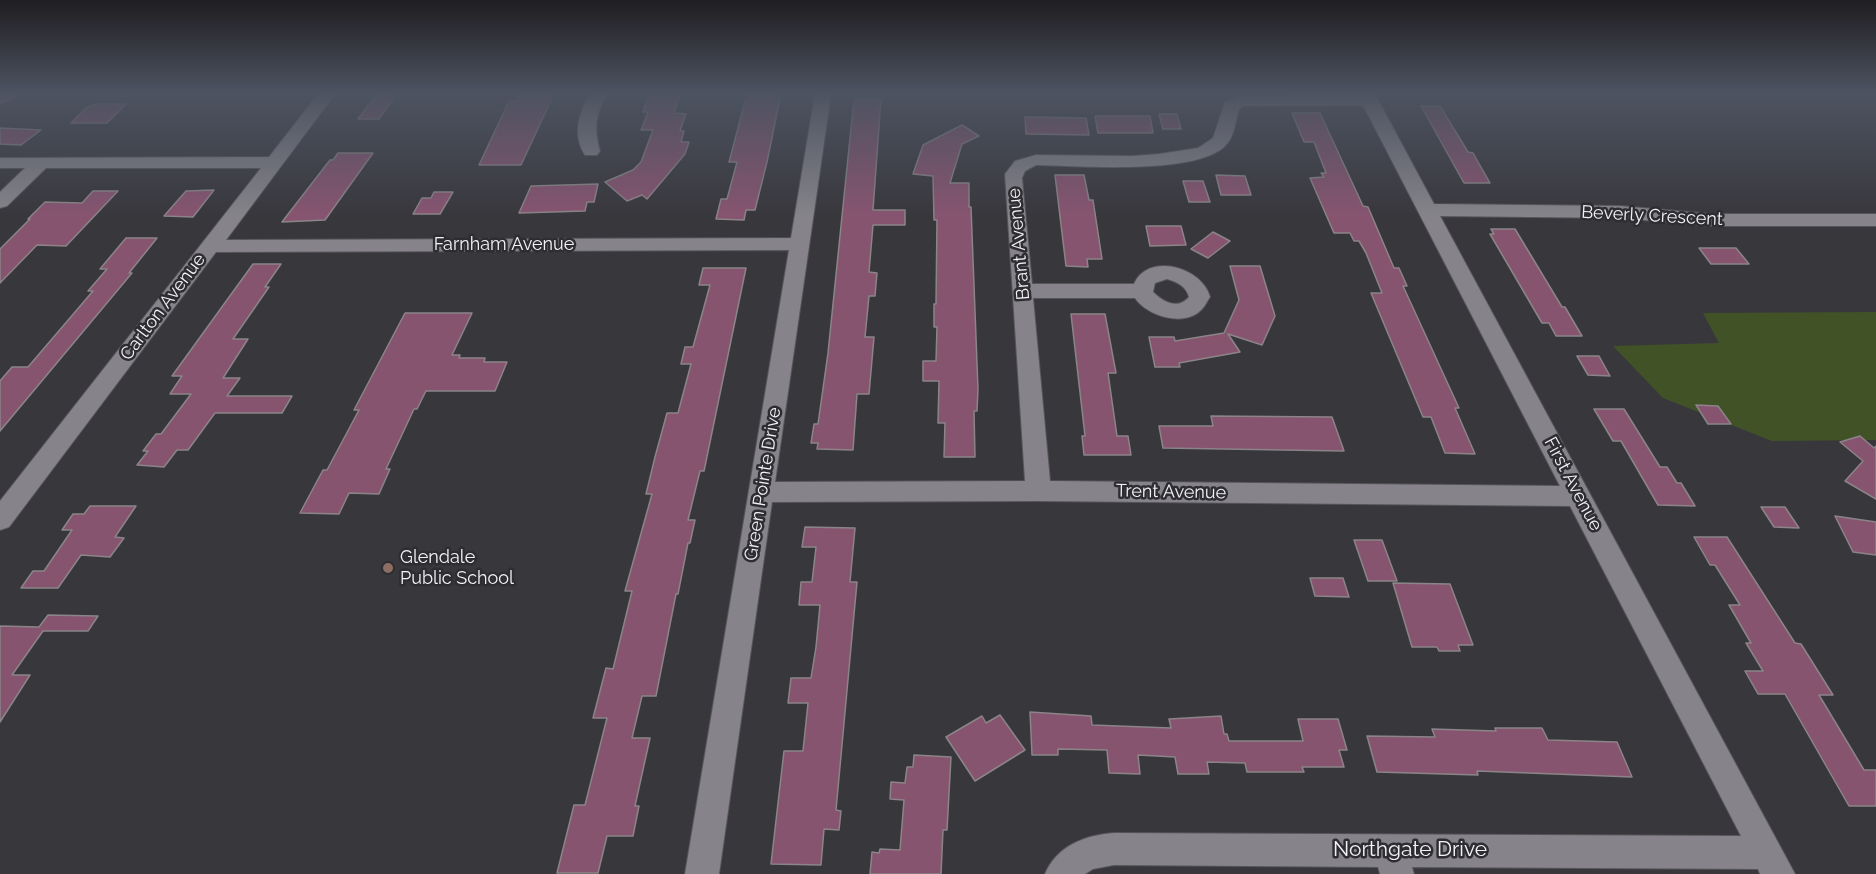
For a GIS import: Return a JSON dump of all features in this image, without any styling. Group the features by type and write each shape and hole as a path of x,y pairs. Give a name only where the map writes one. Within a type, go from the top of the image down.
{"street":[{"name":"Carlton Avenue","path":"0,520 295,135"},
{"path":"587,135 591,151"},
{"name":"Green Pointe Drive","path":"702,874 763,492 815,135"},
{"name":"Brant Avenue","path":"1038,491 1013,178 1017,169 1024,163 1036,160 1169,159 1192,156 1212,148 1223,135"},
{"name":"First Avenue","path":"1388,135 1772,863"},
{"path":"0,163 274,162"},
{"path":"0,202 40,163"},
{"name":"Beverly Crescent","path":"1428,210 1620,212 1712,220 1876,220"},
{"name":"Farnham Avenue","path":"210,246 798,243"},
{"path":"1023,291 1141,291"},
{"name":"Trent Avenue","path":"763,492 1038,491 1580,496"},
{"name":"Northgate Drive","path":"1062,874 1079,858 1099,850 1394,862 1772,863"}],"green space":[{"path":"1876,312 1876,440 1772,441 1663,398 1613,346 1719,343 1703,313"}],"building":[{"path":"0,135 35,135 21,145 0,144"},
{"path":"493,135 535,135 521,165 479,165"},
{"path":"651,135 683,135 681,142 689,142 685,154 647,199 642,195 627,201 605,182 633,170 641,162"},
{"path":"736,135 773,135 755,210 746,210 744,220 716,219 721,199 727,199 737,162 729,162"},
{"path":"850,135 878,135 873,210 905,210 905,225 873,225 869,272 877,273 875,296 869,296 865,337 874,337 869,394 857,394 853,450 817,449 818,443 811,443 814,424 818,424 828,353"},
{"path":"943,135 979,136 962,144 950,183 969,183 978,389 977,411 974,411 975,457 944,457 945,423 938,423 939,381 923,381 923,361 936,361 937,327 934,327 934,304 936,304 937,220 934,220 933,176 913,174 923,145"},
{"path":"1301,135 1330,135 1363,206 1368,207 1394,268 1399,268 1407,286 1403,286 1459,408 1455,408 1475,454 1445,453 1431,417 1423,417 1371,293 1382,293 1366,253 1359,241 1354,241 1350,233 1334,233 1310,178 1324,177 1321,173 1326,173 1314,142 1304,142"},
{"path":"1437,135 1458,135 1468,152 1473,153 1490,183 1464,183"},
{"path":"338,153 373,153 325,220 282,222 330,160 333,160"},
{"path":"1055,175 1084,175 1089,200 1093,200 1102,259 1087,259 1088,267 1066,266"},
{"path":"1216,175 1245,176 1251,195 1221,195"},
{"path":"1183,181 1203,181 1210,202 1189,202"},
{"path":"598,184 594,202 587,202 585,211 519,213 531,186"},
{"path":"214,190 193,217 164,216 186,191"},
{"path":"93,191 118,191 66,246 37,245 0,283 0,249 45,202 82,203"},
{"path":"434,192 453,192 440,214 413,214 422,198 431,198"},
{"path":"1146,226 1181,226 1186,245 1150,246"},
{"path":"1491,229 1515,229 1582,336 1556,336 1549,323 1542,323 1490,234 1494,234"},
{"path":"1213,232 1230,241 1208,258 1191,249"},
{"path":"126,238 157,238 129,273 132,273 0,431 0,381 12,367 28,367 93,291 88,291 107,269 100,269"},
{"path":"1699,248 1736,248 1749,264 1711,264"},
{"path":"253,264 281,264 265,287 269,287 233,339 248,339 223,378 240,378 227,396 292,396 282,413 215,413 188,450 177,450 164,467 137,465 148,451 143,451 156,434 161,434 191,394 170,394 182,376 172,376"},
{"path":"1230,266 1260,266 1275,316 1262,345 1228,334 1240,352 1179,363 1180,367 1155,367 1149,337 1174,337 1175,341 1224,333 1239,300"},
{"path":"703,268 746,268 704,471 700,471 688,520 695,520 678,594 676,594 656,696 642,696 632,738 650,738 635,806 639,806 633,836 607,836 598,873 557,873 574,805 585,805 607,718 593,718 606,668 613,669 632,591 625,591 652,494 646,494 667,413 678,413 691,364 681,364 685,347 693,347 710,285 699,285"},
{"path":"405,313 472,313 452,355 460,355 459,358 485,358 484,362 507,362 495,391 426,391 417,409 414,409 386,469 390,469 379,494 349,493 339,514 300,513 323,470 327,470 359,410 354,410"},
{"path":"1071,314 1105,314 1116,373 1108,373 1117,436 1128,436 1131,455 1084,455 1082,436 1085,436"},
{"path":"1577,356 1599,356 1610,376 1588,375"},
{"path":"1696,405 1718,406 1731,424 1708,424"},
{"path":"1594,409 1624,409 1660,467 1667,467 1677,483 1681,483 1695,506 1658,505 1621,441 1613,441"},
{"path":"1211,416 1332,417 1344,451 1163,448 1159,426 1213,426"},
{"path":"1860,436 1874,448 1876,446 1876,499 1845,481 1863,461 1840,442"},
{"path":"90,506 136,506 115,537 124,538 110,557 81,555 58,588 21,588 33,571 44,571 72,530 62,530 73,514 84,514"},
{"path":"1761,507 1785,507 1799,528 1774,527"},
{"path":"1835,516 1876,522 1876,555 1853,552"},
{"path":"805,527 855,528 850,582 857,582 836,810 841,811 839,830 824,829 821,865 771,864 784,751 803,751 808,703 788,703 791,678 811,678 816,647 820,605 799,605 801,582 812,582 816,547 802,547"},
{"path":"1694,537 1727,537 1795,643 1801,644 1833,695 1819,695 1864,770 1876,770 1876,806 1849,806 1785,694 1758,694 1745,671 1763,671 1746,643 1751,643 1729,605 1740,605 1715,565 1710,565"},
{"path":"1354,540 1382,540 1397,581 1368,581"},
{"path":"1310,578 1343,578 1349,597 1315,596"},
{"path":"1393,583 1450,584 1473,645 1458,645 1460,651 1439,651 1437,647 1412,647"},
{"path":"48,615 98,616 88,631 43,631 12,675 30,675 0,722 0,626 39,627"},
{"path":"1030,712 1091,716 1092,725 1171,728 1169,719 1221,716 1224,734 1227,734 1229,741 1303,741 1298,719 1338,719 1347,750 1339,750 1344,767 1302,767 1304,772 1247,772 1245,763 1207,762 1209,774 1178,774 1175,757 1138,755 1140,774 1109,773 1107,750 1058,749 1058,755 1032,755"},
{"path":"1000,715 1025,750 975,781 946,737 982,716 986,723"},
{"path":"1495,728 1542,728 1548,740 1617,742 1632,777 1477,771 1478,775 1377,772 1367,736 1435,737 1432,729 1496,731"},
{"path":"914,755 951,757 947,830 943,830 941,874 870,874 872,852 879,853 880,849 900,850 904,800 890,799 891,782 905,783 907,767 913,767"}],"place":[{"name":"Glendale Public School","path":"388,568"}]}
